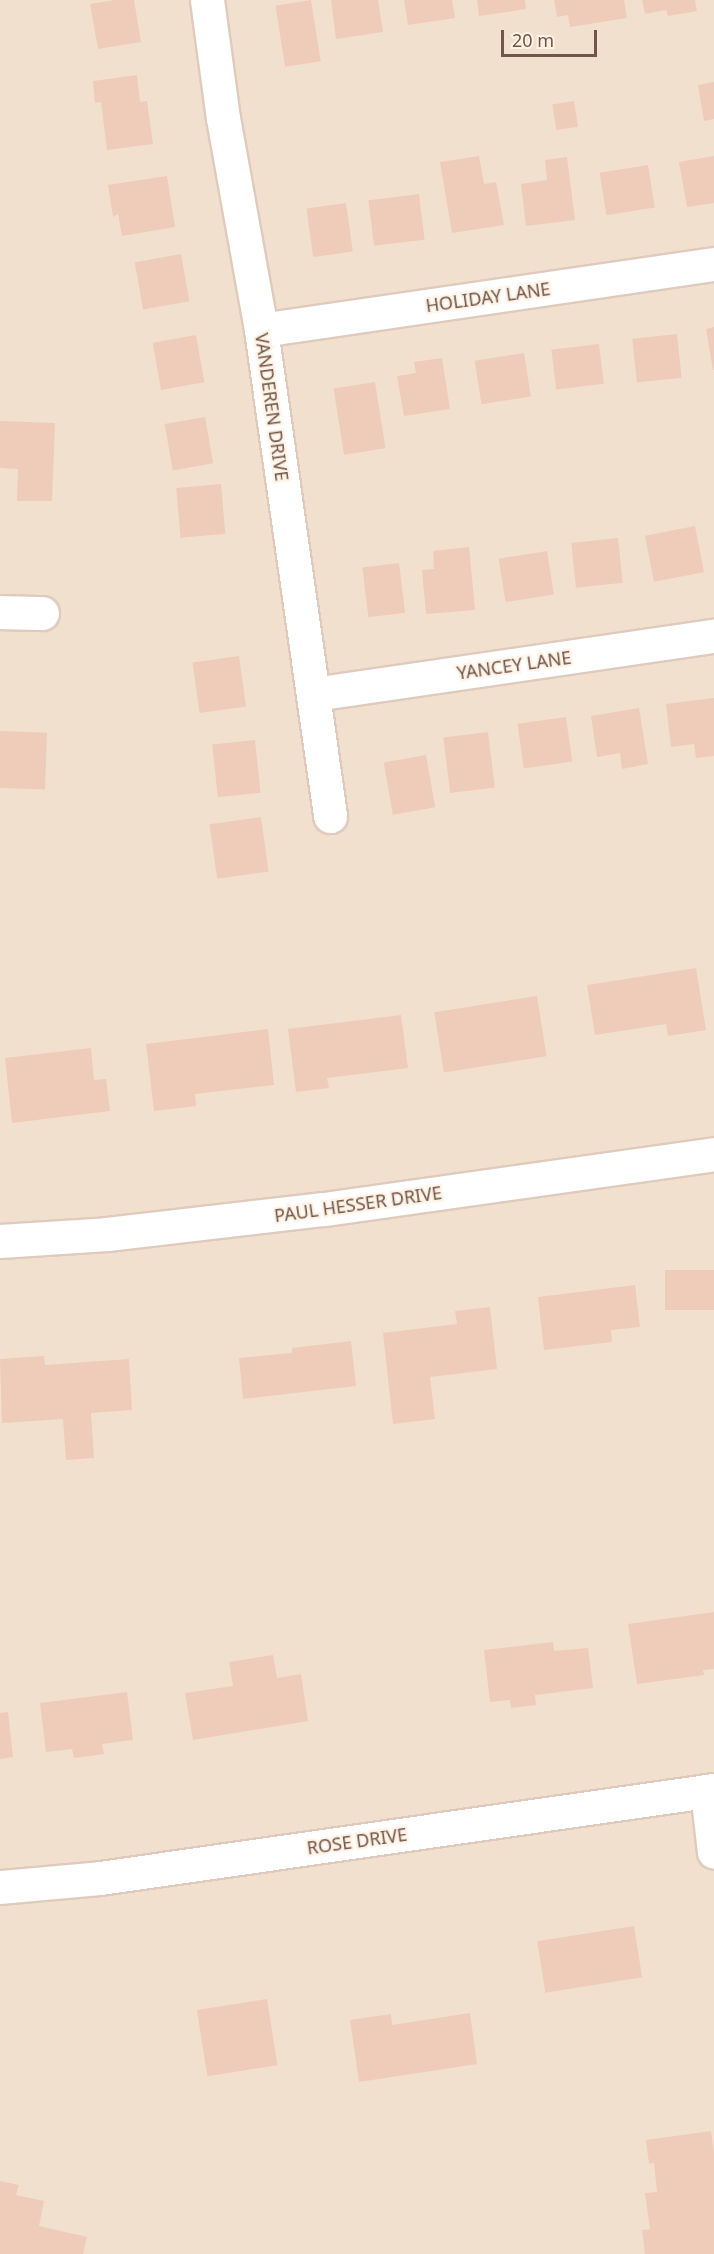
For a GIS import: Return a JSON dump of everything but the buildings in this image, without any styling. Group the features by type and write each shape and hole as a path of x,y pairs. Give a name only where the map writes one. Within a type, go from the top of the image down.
{"street":[{"name":"VANDEREN DRIVE","path":"207,0 223,118 261,330 330,816"},
{"name":"HOLIDAY LANE","path":"261,330 714,264"},
{"path":"0,612 42,613"},
{"name":"YANCEY LANE","path":"314,694 714,636"},
{"name":"PAUL HESSER DRIVE","path":"0,1241 107,1234 324,1209 714,1154"},
{"path":"711,1791 714,1851"},
{"name":"ROSE DRIVE","path":"0,1887 100,1878 711,1791"}],"shaded area":[{"path":"0,0 714,0 714,2254 0,2254"}]}
